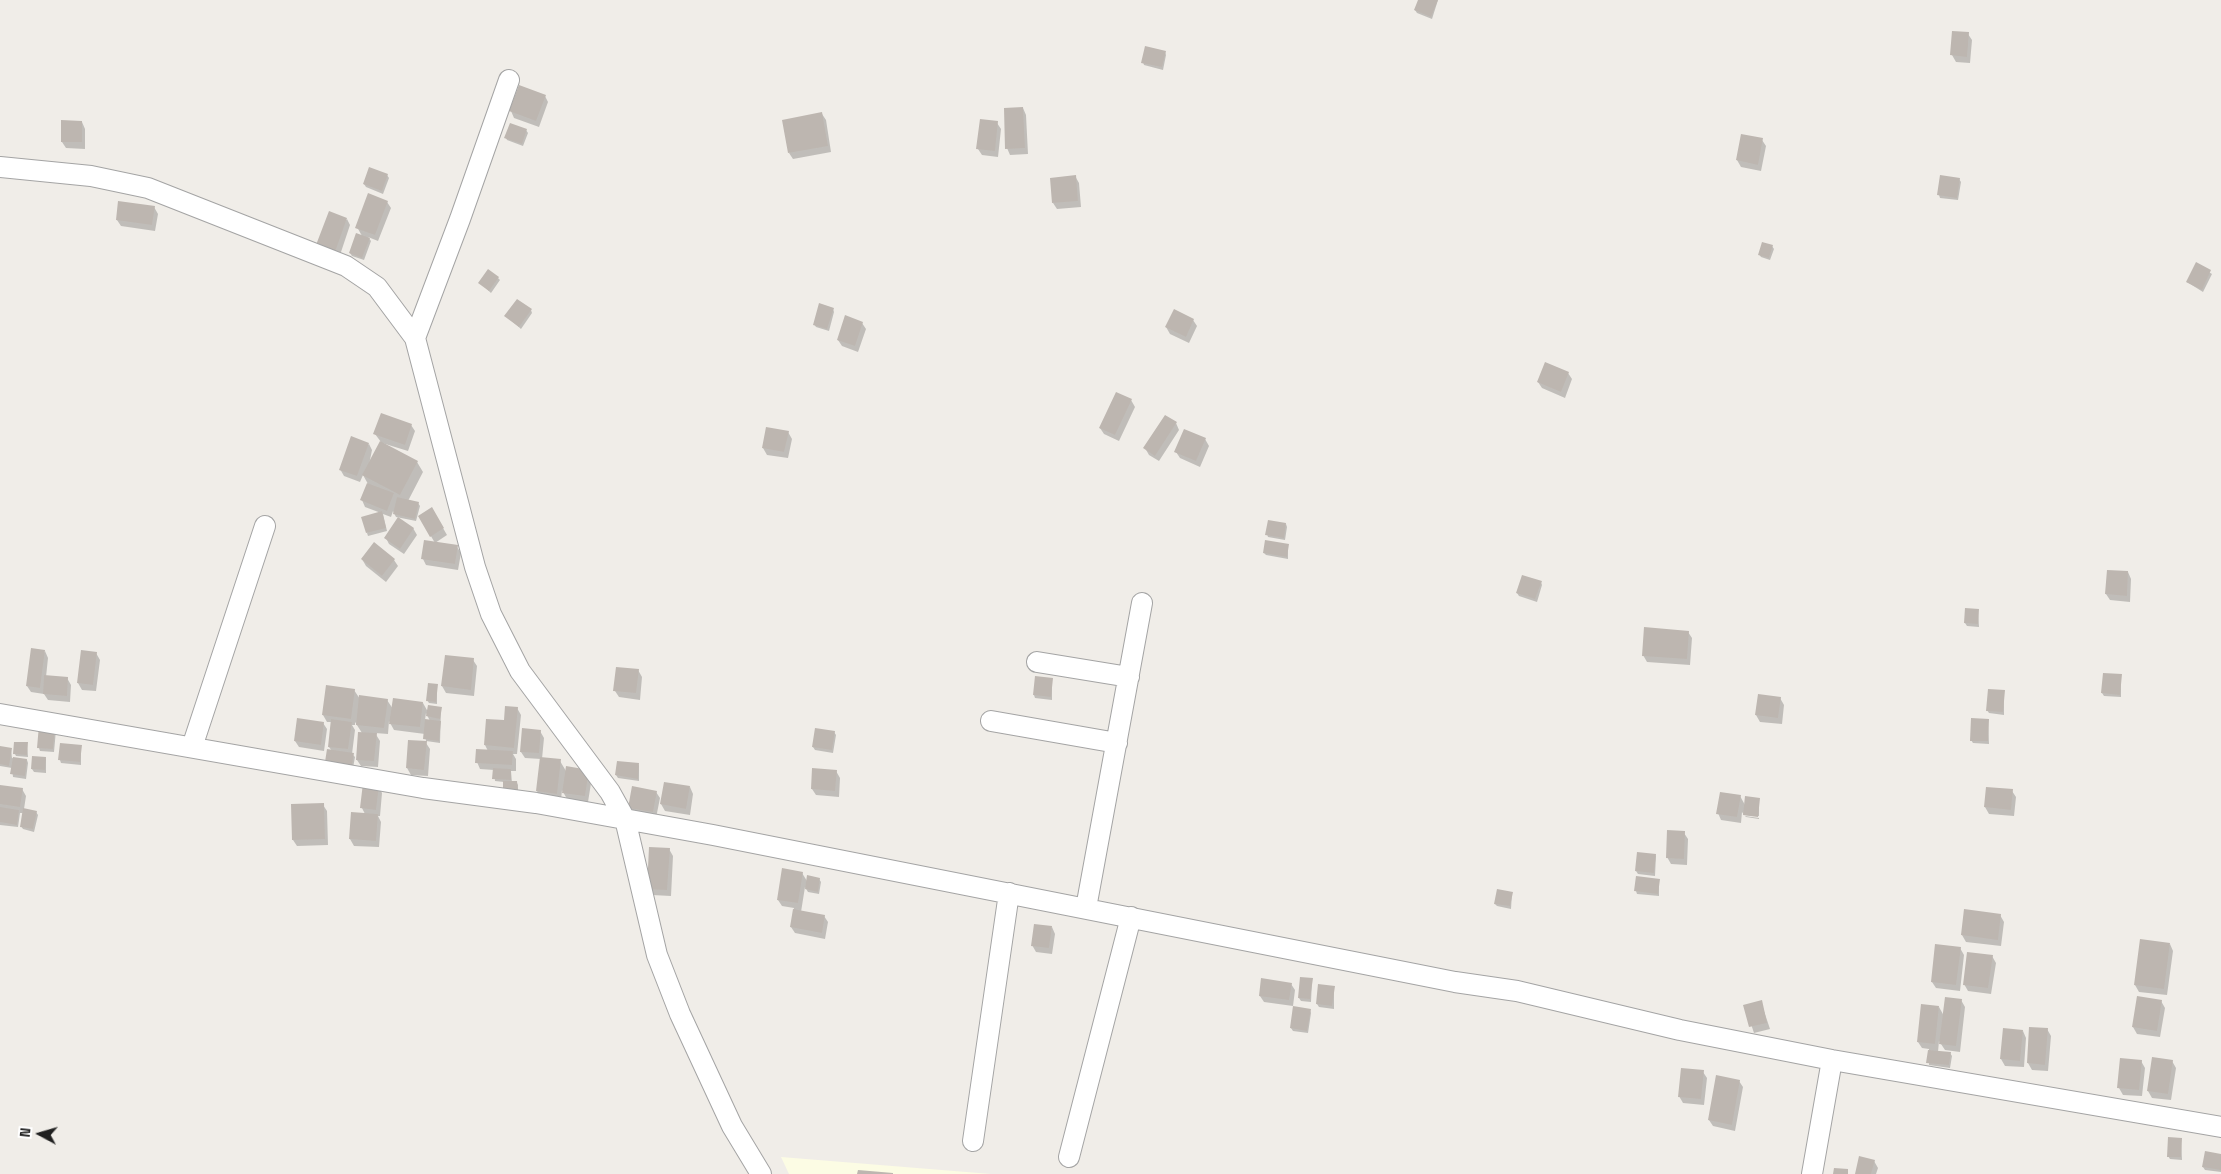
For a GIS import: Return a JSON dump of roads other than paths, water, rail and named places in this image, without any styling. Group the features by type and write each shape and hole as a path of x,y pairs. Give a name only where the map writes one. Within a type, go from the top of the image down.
{"street":[{"path":"415,338 460,219 509,80"},
{"path":"0,167 91,176 148,188 346,266 377,287 415,338 475,567 491,614 520,671 610,792 625,819 643,903 657,955 680,1014 732,1126 761,1174"},
{"path":"192,747 265,526"},
{"path":"1086,908 1142,603"},
{"path":"1037,662 1129,677"},
{"path":"0,714 423,788 536,802 1086,908 1456,982 1517,991 1680,1030 1832,1060 1990,1085 2221,1127"},
{"path":"992,721 1117,743"},
{"path":"973,1141 1009,893"},
{"path":"1069,1157 1131,917"},
{"path":"1812,1174 1832,1060"}]}
